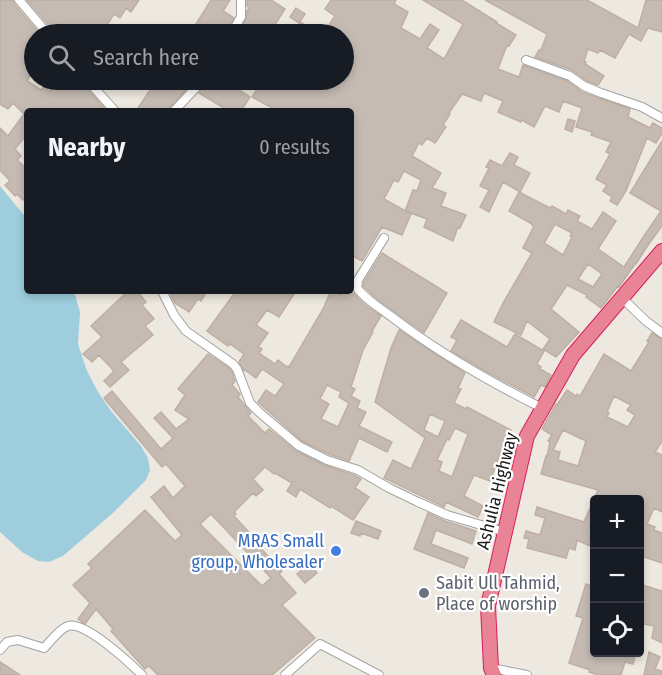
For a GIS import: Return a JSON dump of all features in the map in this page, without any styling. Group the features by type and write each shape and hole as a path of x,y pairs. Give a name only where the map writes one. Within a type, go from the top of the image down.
{"highway":[{"name":"Ashulia Highway","path":"492,671 488,606 527,436 573,355 662,251"}],"street":[{"path":"19,0 39,24"},
{"path":"237,24 241,17 241,0"},
{"path":"526,60 570,76 592,89 642,107 662,117"},
{"path":"96,90 112,108"},
{"path":"177,108 194,90"},
{"path":"384,238 358,280 357,288 363,295 407,329 451,358 507,391 542,408"},
{"path":"164,294 174,315 186,331 237,369 250,403 299,446 327,460 358,470 418,502 447,514 505,532"},
{"path":"622,298 662,333"},
{"path":"0,650 8,642 18,640 44,648 62,630 75,626 84,628 142,675"},
{"path":"285,675 320,644 379,675"},
{"path":"492,671 527,675"}],"water":[{"path":"0,186 24,215 24,294 75,294 80,312 78,344 87,371 111,411 141,446 148,458 150,470 146,480 114,512 63,556 49,562 38,561 22,552 0,532"}],"building":[{"path":"0,0 13,0 31,24 24,24 24,90 48,90 50,92 52,90 88,90 104,108 24,108 24,114 13,103 8,109 0,104"},
{"path":"27,0 139,0 131,12 126,8 120,18 114,14 108,24 48,24"},
{"path":"211,0 230,0 223,11 234,18 231,24 196,24"},
{"path":"247,0 271,0 285,9 275,24 243,24 249,8"},
{"path":"331,0 396,0 394,4 408,12 401,28 420,39 430,24 439,30 427,48 444,59 463,24 423,0 462,0 516,35 509,46 507,45 498,69 519,77 523,65 567,81 582,92 630,109 628,117 650,128 653,123 662,128 662,133 656,143 647,138 626,191 617,205 610,201 612,197 603,191 607,185 596,179 610,154 606,152 611,142 576,127 582,108 563,101 559,112 545,106 534,127 522,120 521,122 498,112 503,101 484,93 481,101 462,94 449,113 443,125 446,127 435,143 427,138 422,145 419,143 412,156 441,173 432,188 446,193 441,206 466,215 453,241 424,227 427,219 407,212 411,214 402,235 382,227 362,261 354,257 354,108 272,108 252,97 257,90 354,90 354,24 330,24 335,16 325,9","holes":["404,171 421,180 417,191 413,190 405,211 384,199 394,180 398,182"]},
{"path":"485,0 587,0 638,28 646,0 662,0 662,32 648,28 641,41 629,34 615,58 600,50 598,53 588,49 585,64 604,76 598,85 587,81 572,70 535,57 541,50 547,34"},
{"path":"296,8 305,14 299,23 290,17"},
{"path":"150,90 186,90 170,108 138,108"},
{"path":"202,90 240,90 250,97 243,108 224,108 199,93"},
{"path":"24,114 24,138 15,149 21,156 17,160 24,166 23,200 17,194 15,196 5,185 10,181 0,170 0,128 8,136"},
{"path":"568,119 575,121 572,132 565,129"},
{"path":"662,141 662,226 619,287 601,308 586,297 587,295 567,285 551,309 579,332 556,357 543,349 550,339 527,321 521,335 494,322 532,253 523,248 534,226 509,211 519,192 550,208 552,206 566,214 568,210 580,216 577,221 592,229 603,212 616,221 598,249 624,267 661,211 630,193","holes":["555,224 572,233 563,255 544,243","588,264 602,274 593,287 578,279"]},
{"path":"510,153 518,157 514,165 530,173 520,192 503,182 489,212 480,207 489,190 480,186 489,168 486,167 490,160 502,166"},
{"path":"382,253 447,293 424,333 363,286"},
{"path":"125,294 139,294 146,302 142,305 154,319 145,326 153,335 121,362 129,370 110,387 104,381 114,371 99,355 92,362 83,354 102,337 91,326"},
{"path":"205,294 201,301 198,299 189,312 175,303 171,295"},
{"path":"234,294 294,294 279,317 267,310 256,325 268,333 258,347 262,349 259,353 275,364 278,360 289,367 330,294 354,294 381,316 363,350 351,387 355,389 351,396 360,401 357,408 366,412 359,426 392,442 387,452 359,438 349,461 302,441 258,402 266,390 275,396 284,384 262,369 256,378 244,371 239,362 244,354 230,344 228,346 207,331","holes":["327,385 341,392 339,397 349,403 338,427 321,419 329,404 320,399"]},
{"path":"461,320 507,347 515,334 544,351 537,364 541,367 540,369 551,375 545,387 541,385 534,397 451,351 457,340 451,337"},
{"path":"399,330 465,373 454,403 466,409 467,407 511,430 490,481 474,475 464,496 483,506 478,517 446,502 444,507 384,478 393,460 411,469 425,438 375,402 391,348","holes":["430,414 445,421 438,437 424,430","455,428 468,434 452,477 439,471 442,462 437,460"]},
{"path":"652,333 662,339 662,441 655,452 662,455 662,512 654,508 647,524 662,533 662,563 644,557 644,495 596,495 598,490 541,474 547,457 550,442 548,441 552,435 542,429 567,390 580,396 604,354 631,371 649,342 647,341","holes":["614,396 631,405 627,410 635,415 628,427 607,417","563,430 586,441 578,466 558,460 560,452 553,450"]},
{"path":"208,354 232,372 235,381 232,385 251,413 248,416 265,433 269,429 296,451 361,479 355,488 369,497 353,520 300,489 296,497 287,491 292,483 265,467 253,479 263,490 256,496 253,493 234,512 236,514 234,516 282,571 279,574 296,593 282,605 315,638 272,675 158,675 149,666 145,669 111,631 113,629 96,609 85,624 78,619 90,603 73,585 92,568 88,564 145,510 175,541 182,535 151,497 164,486 173,498 185,486 166,464 162,467 104,398 112,391 161,449 173,438 154,418 161,412 176,429 189,419 175,410 185,395 178,389","holes":["211,514 271,578 262,586 200,524"]},
{"path":"537,507 584,522 590,508 590,546 577,540 575,550 569,548 566,558 527,548 529,539 524,538 526,531 540,535 545,518 535,515"},
{"path":"428,513 476,531 472,544 436,530 431,544 468,558 464,568 414,549"},
{"path":"356,521 381,531 378,539 361,533 360,536 351,533"},
{"path":"309,564 317,573 305,583 297,574"},
{"path":"586,584 590,586 590,657 635,657 633,664 625,662 621,675 598,675 569,663 583,618 576,616"},
{"path":"644,586 662,591 662,643 652,638 654,626 644,624"},
{"path":"649,652 660,657 655,669 662,671 662,675 644,675"},
{"path":"0,662 20,675 0,675"}],"place":[{"name":"MRAS Small group, Wholesaler","path":"336,551"},
{"name":"Sabit Ull Tahmid, Place of worship","path":"424,593"}]}
